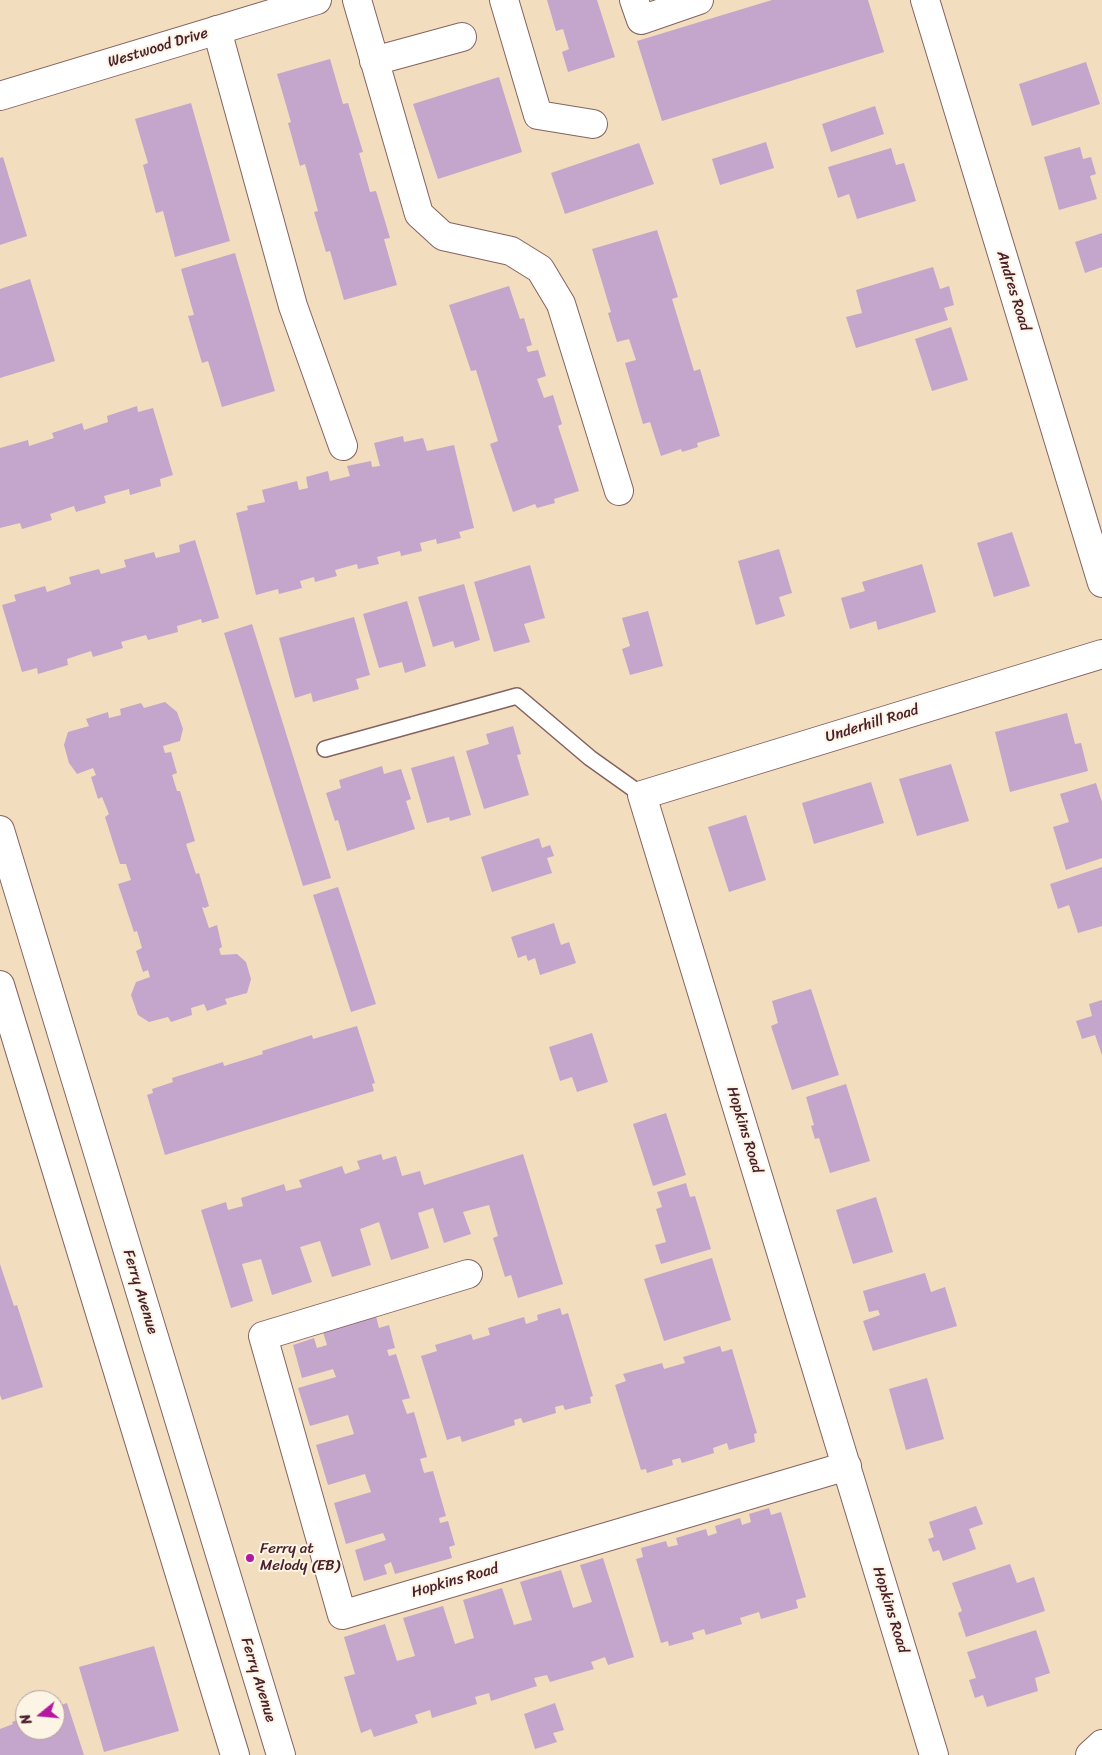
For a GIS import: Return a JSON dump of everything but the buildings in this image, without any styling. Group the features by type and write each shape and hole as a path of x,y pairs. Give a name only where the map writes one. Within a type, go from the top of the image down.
{"street":[{"name":"Westwood Drive","path":"0,96 317,0"},
{"path":"356,0 419,214 443,236 511,251 540,269 561,304 619,491"},
{"path":"504,0 538,115 593,124"},
{"path":"634,0 641,20 699,0"},
{"name":"Andres Road","path":"925,0 1102,583"},
{"path":"217,30 293,306 343,446"},
{"path":"374,61 462,37"},
{"name":"Underhill Road","path":"642,795 1102,654"},
{"name":"Hopkins Road","path":"642,795 934,1755"},
{"name":"Ferry Avenue","path":"0,830 281,1755"},
{"path":"0,985 235,1755"},
{"name":"Hopkins Road","path":"468,1274 263,1336 342,1615 846,1466"},
{"path":"1090,1755 1102,1744"}],"lane":[{"path":"326,749 517,696 590,758 642,795"}],"place":[{"name":"Ferry at Melody (EB)","path":"250,1558"}]}
